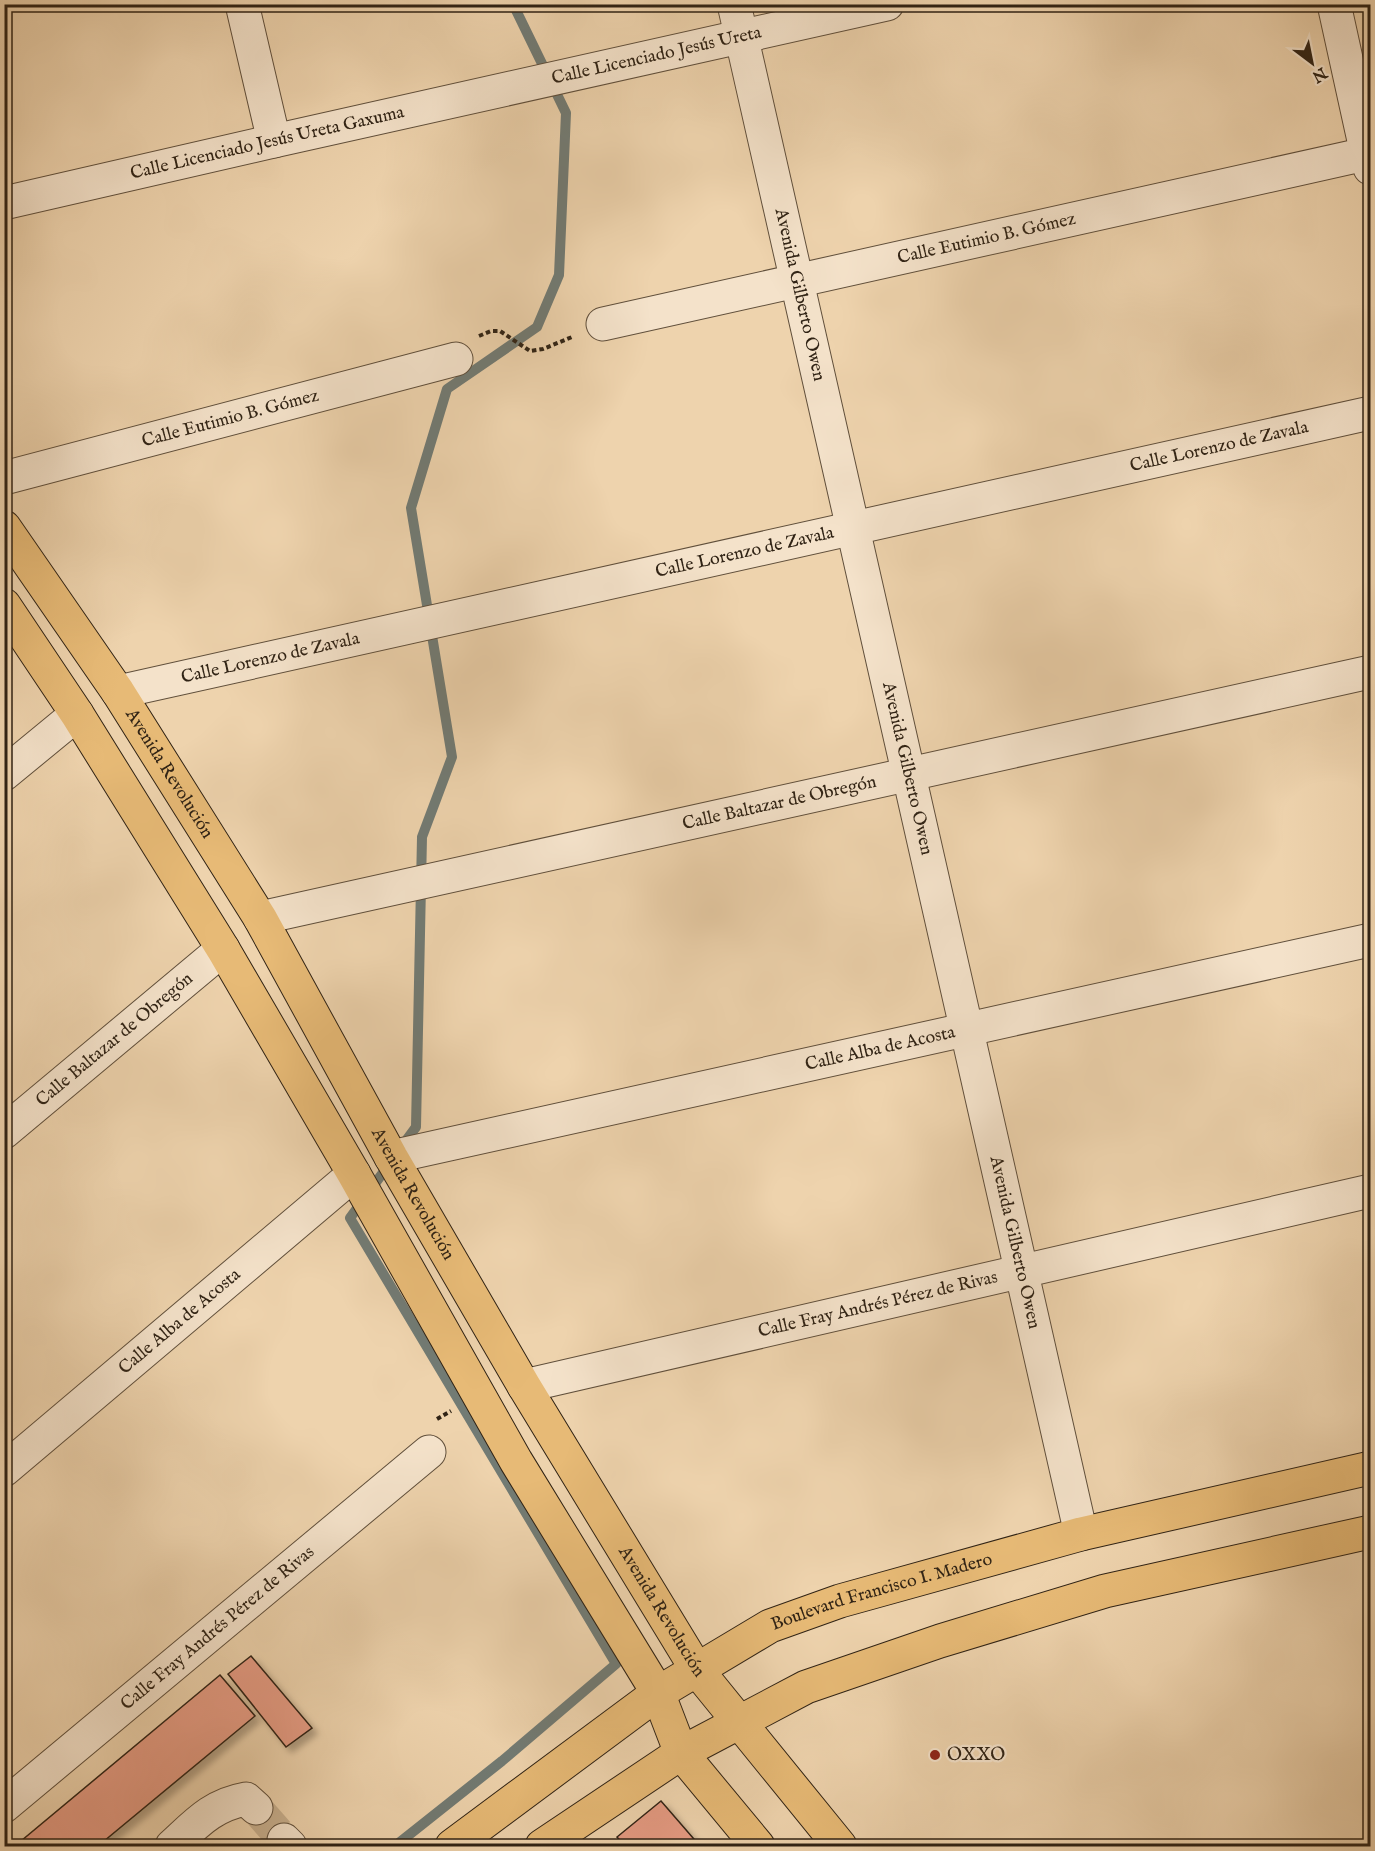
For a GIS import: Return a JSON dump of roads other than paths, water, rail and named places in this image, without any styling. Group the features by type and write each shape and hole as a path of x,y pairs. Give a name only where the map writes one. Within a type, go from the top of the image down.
{"main road":[{"name":"Avenida Revolución","path":"4,527 118,692 260,918 391,1157 524,1386 696,1670 840,1846"},
{"path":"4,605 76,714 224,949 516,1461 658,1693 681,1754 758,1846"},
{"name":"Boulevard Francisco I. Madero","path":"452,1846 658,1693 770,1626 840,1601 1081,1534 1371,1468"},
{"path":"542,1846 681,1754 806,1687 940,1641 1105,1591 1371,1532"}],"street":[{"path":"242,4 274,141"},
{"name":"Avenida Gilberto Owen","path":"734,4 1081,1534"},
{"name":"Calle Licenciado Jesús Ureta","path":"531,84 887,4"},
{"path":"1334,4 1369,158"},
{"name":"Calle Licenciado Jesús Ureta Gaxuma","path":"4,203 531,84"},
{"name":"Calle Eutimio B. Gómez","path":"603,324 1369,158"},
{"name":"Calle Eutimio B. Gómez","path":"4,478 456,359"},
{"name":"Calle Lorenzo de Zavala","path":"118,692 1371,412"},
{"name":"Calle Baltazar de Obregón","path":"260,918 1371,672"},
{"path":"4,774 76,714"},
{"name":"Calle Alba de Acosta","path":"391,1157 1371,940"},
{"name":"Calle Baltazar de Obregón","path":"4,1132 224,949"},
{"name":"Calle Alba de Acosta","path":"4,1470 354,1174"},
{"name":"Calle Fray Andrés Pérez de Rivas","path":"524,1386 1371,1191"},
{"name":"Calle Fray Andrés Pérez de Rivas","path":"4,1806 429,1452"},
{"path":"172,1846 208,1813 230,1802 246,1799 256,1808"}],"waterway":[{"path":"402,1146 416,1127 422,837 452,757 411,508 447,389 537,327 559,275 566,113 513,4"},
{"path":"390,1163 350,1218 616,1664 502,1761 395,1846"}],"tunnel":[{"path":"256,1808 284,1840"}],"place":[{"name":"OXXO","path":"935,1755"}]}
